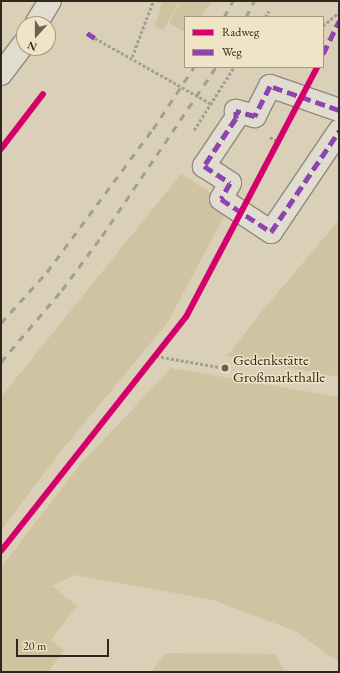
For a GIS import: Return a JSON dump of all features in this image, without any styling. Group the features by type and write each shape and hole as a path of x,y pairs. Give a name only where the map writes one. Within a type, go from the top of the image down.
{"street":[{"path":"41,16 50,1"},
{"path":"1,74 16,54"},
{"path":"339,110 270,86 255,116 236,112 236,118 204,166 230,182 221,199 271,232 339,131"}],"path":[{"path":"132,57 153,1"},
{"path":"266,16 269,11"},
{"path":"324,25 339,12"},
{"path":"95,38 132,57 279,142"},
{"path":"194,130 233,68"},
{"path":"1,149 43,94"},
{"path":"156,356 225,368"}],"shaded area":[{"path":"162,1 180,1 163,30 155,26"},
{"path":"181,1 212,1 202,16 184,16 184,31 169,23"},
{"path":"181,174 230,205 168,322 62,450 1,530 1,397"},
{"path":"339,220 339,377 227,356 258,316"},
{"path":"171,368 339,397 339,662 295,631 213,600 75,575 52,586 77,606 51,640 64,650 48,672 1,672 1,568 78,467"},
{"path":"166,653 275,654 285,672 151,672"}],"railway":[{"path":"225,16 233,1"},
{"path":"246,16 254,1"},
{"path":"1,323 47,272 153,129 193,68"},
{"path":"1,362 62,290 102,236 215,68"}],"marked path":[{"path":"324,52 339,21"},
{"path":"87,33 95,38"},
{"path":"339,110 270,86 255,116 236,111 236,118 204,166 230,183 221,199 271,232 339,131"}],"cycle path":[{"path":"1,551 186,317 316,68"},
{"path":"1,149 43,94"}],"place":[{"name":"Gedenkstätte Großmarkthalle","path":"225,368"}]}
